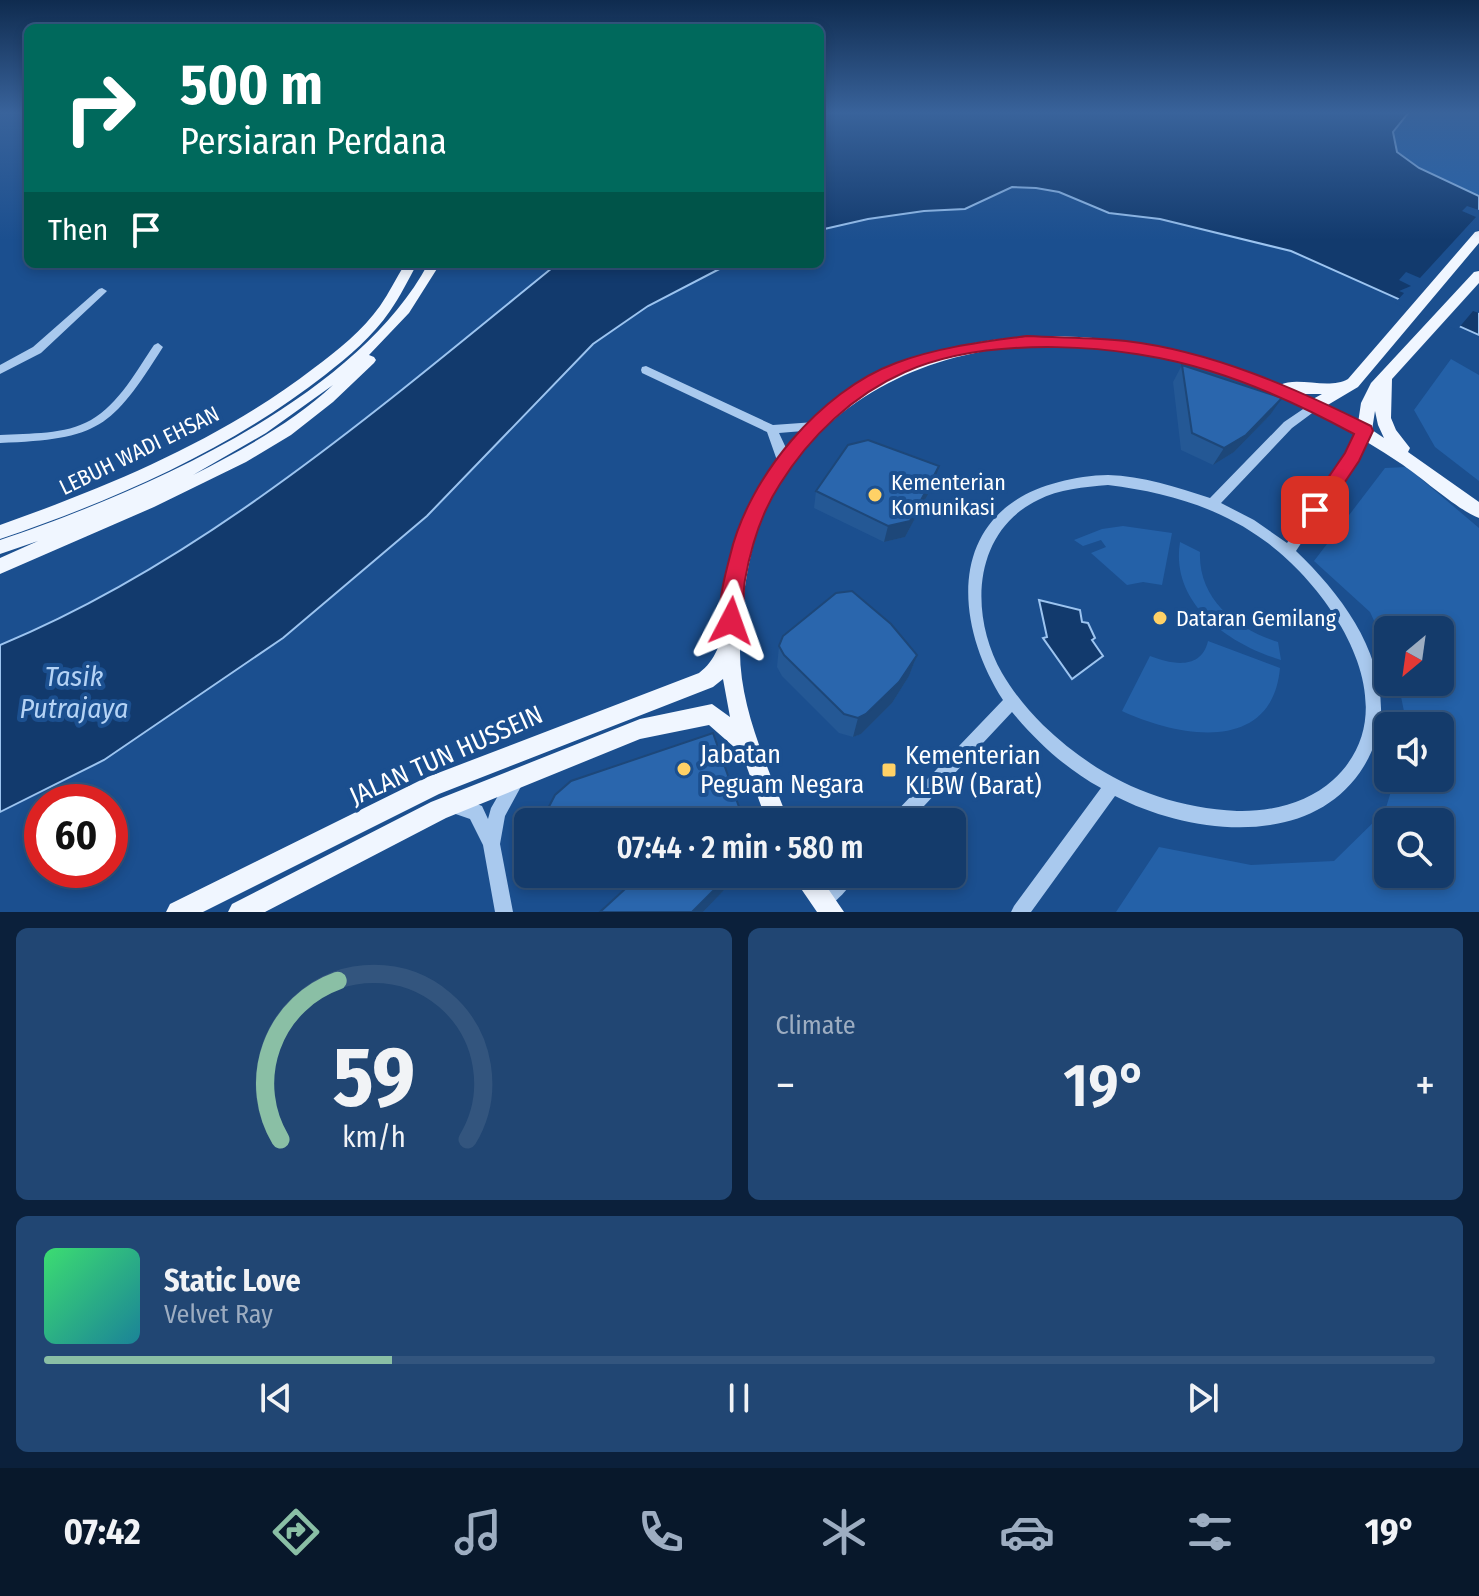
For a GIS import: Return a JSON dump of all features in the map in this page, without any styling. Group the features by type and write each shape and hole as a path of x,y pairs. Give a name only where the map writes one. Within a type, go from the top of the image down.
{"main road":[{"path":"1315,405 1353,383 1479,235"},
{"name":"LEBUH WADI EHSAN","path":"0,532 58,513 200,449 297,388 366,331 402,287 409,268"},
{"path":"0,547 66,525 152,490 270,425 318,389 388,327 426,282 432,268"},
{"path":"1364,431 1369,403 1376,387 1479,275"},
{"path":"0,566 210,476 290,427 347,382 387,337 388,327"},
{"path":"773,808 749,747 730,650 734,582 743,538 783,463 815,426 854,393 900,367 954,352 1011,342 1093,342 1161,352 1265,384 1315,405 1364,431 1433,476 1479,511"},
{"path":"1388,377 1382,401 1382,420 1392,439 1433,476"},
{"path":"1265,384 1328,390 1353,383"},
{"name":"JALAN TUN HUSSEIN","path":"178,912 433,786 706,680 718,671 730,650"},
{"name":"JALAN TUN HUSSEIN","path":"240,912 452,805 640,729 712,714 749,747"},
{"path":"811,888 822,908"}],"street":[{"path":"0,370 37,350 102,291"},
{"path":"0,439 59,437 95,424 121,402 158,347"},
{"path":"646,370 772,429 815,426"},
{"path":"1212,504 1288,425 1315,405"},
{"path":"772,429 783,463"},
{"path":"1289,551 1352,456 1364,431"},
{"path":"1108,480 1142,483 1212,504 1252,525 1289,551 1319,581 1345,616 1364,653 1373,691 1372,728 1360,762 1337,790 1303,810 1260,820 1212,819 1174,810 1112,786 1055,747 1012,701 991,666 977,631 972,598 975,568 984,542 1000,520 1034,496 1076,482 1108,480"},
{"path":"911,808 1012,701"},
{"path":"491,844 501,802 517,779"},
{"path":"1020,912 1112,786"},
{"path":"452,805 476,812 491,844 504,912"},
{"path":"822,908 837,888"}],"shaded area":[{"path":"1401,155 1479,155 1479,196 1419,168"},
{"path":"1451,359 1479,375 1479,481 1435,447 1414,410"},
{"path":"1407,467 1479,528 1479,912 1116,912 1159,847 1251,865 1334,861 1374,822 1374,888 1454,888 1454,808 1386,808 1391,792 1454,792 1454,712 1404,712 1401,696 1454,696 1454,616 1374,616 1374,621 1370,612 1314,561 1385,468"},
{"path":"1123,526 1172,533 1162,585 1143,582 1127,585 1091,553 1106,547 1101,540 1083,546 1074,540 1102,529"},
{"path":"1180,542 1200,552 1205,584 1222,610 1248,629 1278,642 1281,660 1242,644 1207,618 1184,584 1179,564"},
{"path":"1208,641 1280,668 1273,696 1260,715 1241,727 1219,732 1194,732 1122,711 1150,656 1176,663 1192,661 1204,651"}],"water":[{"path":"824,155 1401,155 1419,168 1479,196 1479,335 1291,251 1160,219 1109,213 1059,192 1012,187 965,209 868,219 824,229"},
{"name":"Tasik Putrajaya","path":"552,268 721,268 648,306 593,344 427,516 283,638 104,760 56,784 24,784 24,800 0,812 0,645 76,610 150,569 221,524 359,423"},
{"path":"1039,600 1080,610 1082,622 1088,623 1095,638 1092,640 1103,656 1072,679 1043,638 1047,637"}],"pier":[{"path":"1467,206 1479,210 1479,313 1473,311 1457,330 1395,303 1404,293 1399,291 1411,286 1399,280 1406,272 1420,278 1476,217 1462,211"}],"building":[{"path":"1182,365 1282,398 1246,435 1224,448 1192,433"},
{"name":"Kementerian Komunikasi","path":"868,440 939,466 910,521 888,526 816,491 848,445"},
{"path":"852,591 891,624 917,655 899,682 858,718 844,714 784,655 779,646 783,636 836,593"},
{"name":"Jabatan Peguam Negara","path":"713,733 739,807 548,808 555,795 571,781"},
{"path":"626,888 716,888 692,912 600,912"}],"place":[{"name":"Kementerian Komunikasi","path":"875,495"},
{"name":"Dataran Gemilang","path":"1160,618"},
{"name":"Jabatan Peguam Negara","path":"684,769"},
{"name":"Kementerian KLBW (Barat)","path":"889,770"}],"route":[{"path":"731,621 734,582 743,538 770,483 798,443 830,411 854,393 900,367 954,352 1027,341 1093,342 1128,347 1213,366 1315,405 1364,431 1352,456 1315,510"}]}
